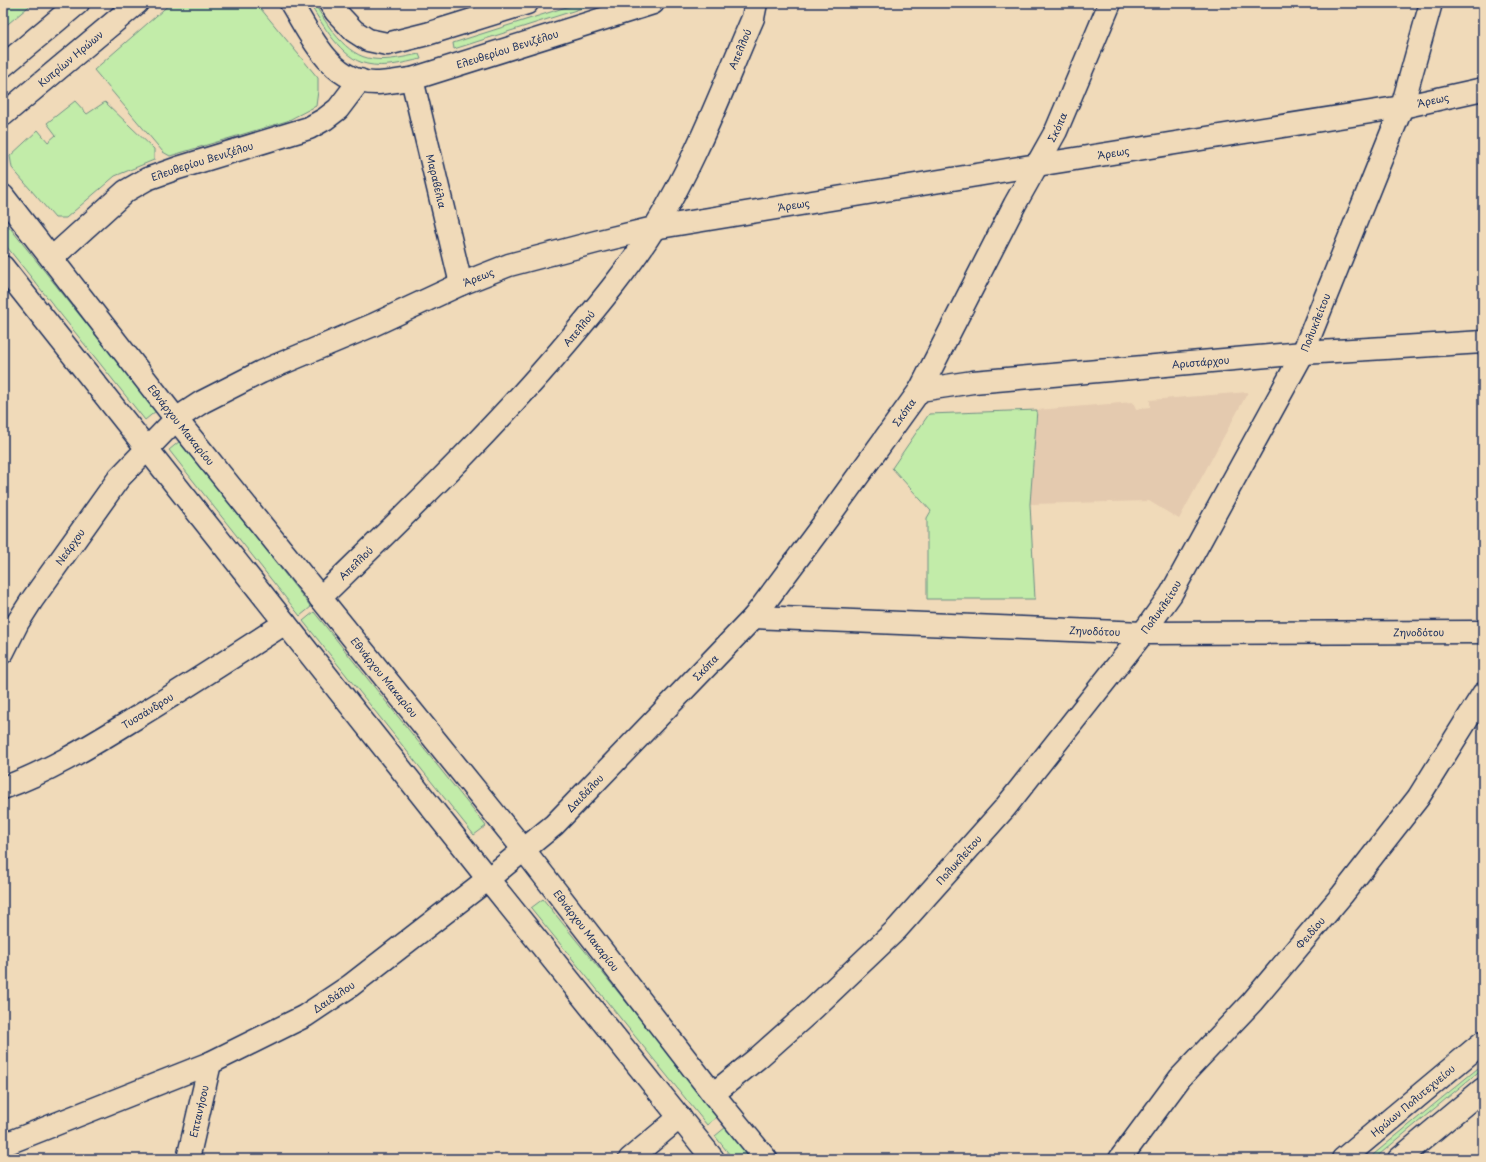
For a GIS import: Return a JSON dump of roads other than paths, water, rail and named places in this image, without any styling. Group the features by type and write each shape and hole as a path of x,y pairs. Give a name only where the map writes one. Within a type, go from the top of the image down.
{"street":[{"path":"3,66 78,3"},
{"name":"Κυπρίων Ηρώων","path":"3,115 138,3"},
{"name":"Ελευθερίου Βενιζέλου","path":"290,3 317,46 332,64 344,73 360,80 374,83 412,79 653,3"},
{"path":"330,3 336,12 354,31 368,40 387,44 427,34 527,3"},
{"name":"Απελλού","path":"320,598 452,469 538,378 610,292 654,228 681,183 753,18 756,3"},
{"name":"Σκόπα","path":"611,765 754,617 920,390 1056,130 1110,3"},
{"name":"Πολυκλείτου","path":"713,1094 781,1038 897,929 1004,809 1143,633 1171,594 1303,353 1402,107 1431,3"},
{"name":"Μαραβέλια","path":"412,79 461,284"},
{"name":"Ελευθερίου Βενιζέλου","path":"52,258 126,191 135,185 178,168 309,128 325,119 338,109 360,80"},
{"name":"Άρεως","path":"147,448 176,419 202,402 261,372 373,325 461,284 509,265 654,228 1402,107 1483,89"},
{"name":"Εθνάρχου Μακαρίου","path":"3,196 176,419 524,850 713,1094 766,1159"},
{"path":"7,280 147,448 488,879 713,1159"},
{"name":"Αριστάρχου","path":"920,390 973,382 1303,353 1483,342"},
{"name":"Νεάρχου","path":"3,652 18,622 32,600 119,478 147,448"},
{"name":"Ζηνοδότου","path":"754,617 1143,633 1483,632"},
{"name":"Τυσσάνδρου","path":"3,788 15,784 76,754 185,688 285,623"},
{"name":"Φειδίου","path":"1120,1159 1180,1078 1252,1002 1342,894 1418,798 1483,694"},
{"name":"Δαιδάλου","path":"3,1145 210,1063 305,1016 350,986 524,850 554,825 611,765"},
{"name":"Ηρώων Πολυτεχνείου","path":"1343,1159 1483,1042"},
{"name":"Επτανήσου","path":"188,1159 210,1063"},
{"path":"1399,1159 1483,1089"},
{"path":"630,1159 680,1117"}]}
